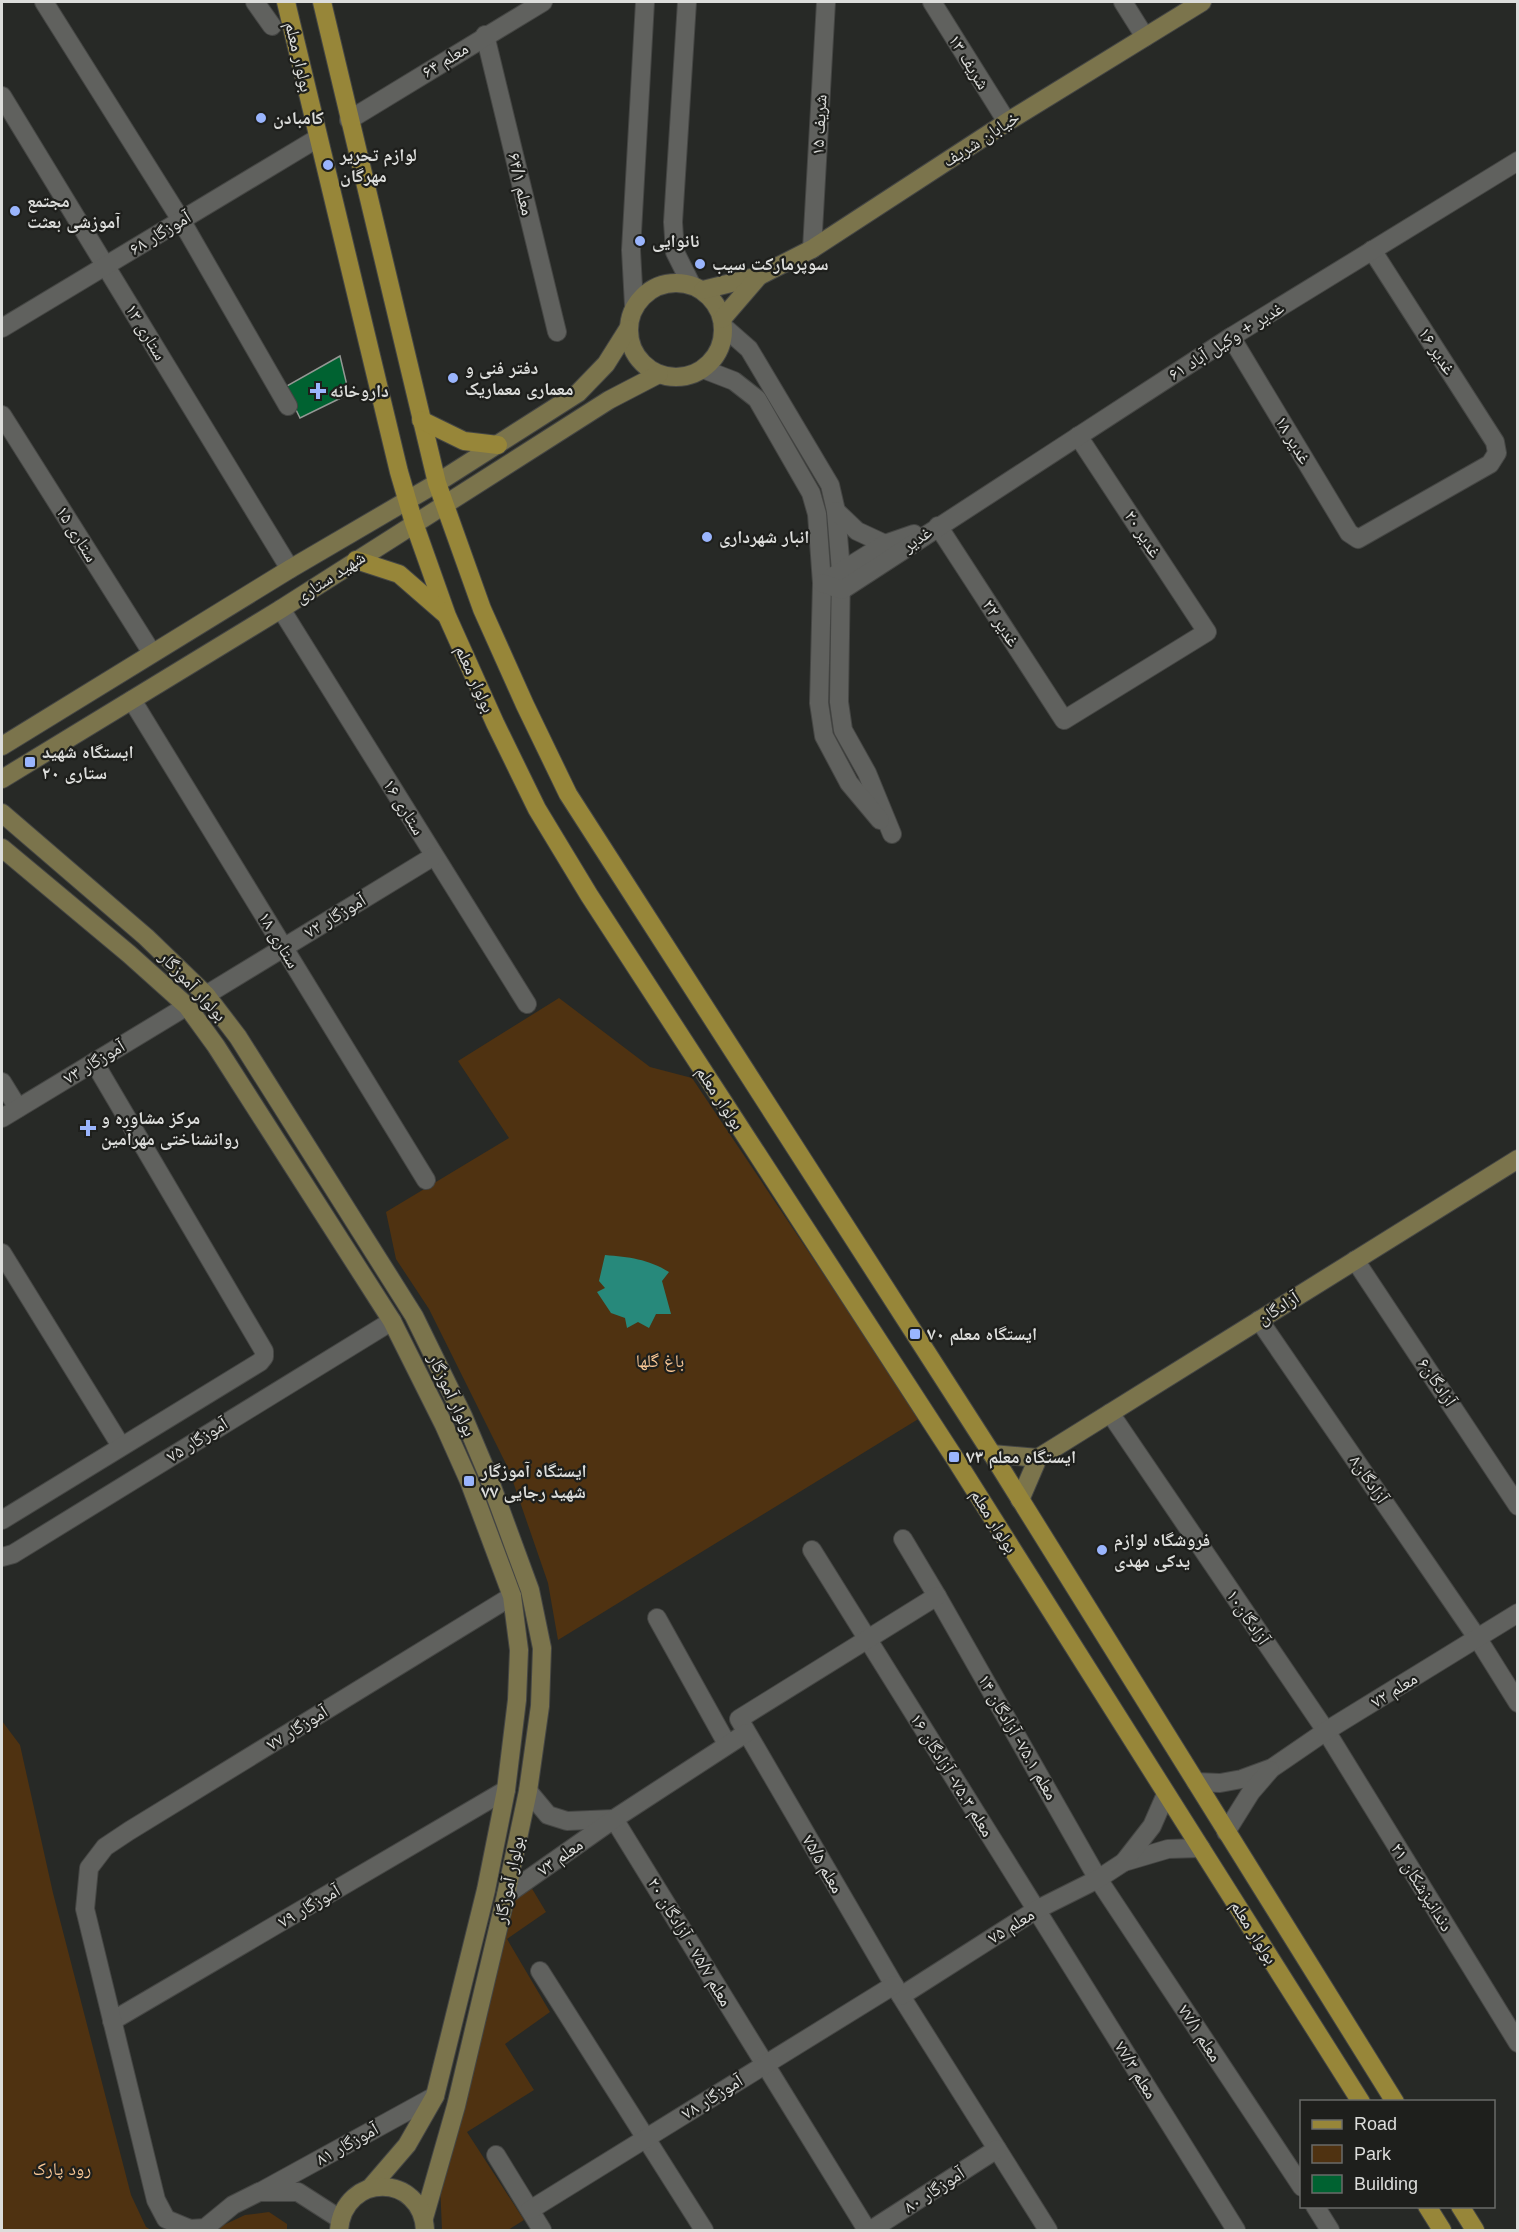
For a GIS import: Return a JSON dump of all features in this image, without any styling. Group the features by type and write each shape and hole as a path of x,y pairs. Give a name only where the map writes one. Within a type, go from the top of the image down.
{"main road":[{"name":"بولوار معلم","path":"286,2 407,501 447,616 537,809 589,895 954,1457 1360,2100"},
{"name":"بولوار معلم","path":"322,2 437,483 482,609 568,794 992,1454 1394,2100"},
{"name":"خیابان شریف","path":"697,287 759,276 812,249 1007,122 1202,2"},
{"name":"خیابان شریف","path":"723,323 759,276"},
{"path":"670,282 697,287 723,323 722,343 715,358 703,369 682,377 659,375 636,357 628,329 634,305 649,290 670,282"},
{"name":"شهید ستاری","path":"2,746 290,569 437,483 578,393 606,364 628,329"},
{"name":"شهید ستاری","path":"2,779 281,609 609,400 659,375"},
{"path":"421,420 464,441 498,445"},
{"path":"356,560 399,574 447,616"},
{"name":"بولوار آموزگار","path":"2,813 146,938 206,994 238,1037 414,1316 463,1416 487,1473 530,1590 542,1648 540,1706 528,1791 456,2106 424,2224"},
{"name":"بولوار آموزگار","path":"2,848 129,954 187,1006 216,1046 392,1321 470,1481 512,1596 519,1650 517,1700 506,1790 486,1890 435,2096 407,2145 370,2188 351,2200 340,2225"},
{"name":"آزادگان","path":"1038,1458 1518,1159"},
{"path":"992,1454 1038,1458 1020,1500"},
{"path":"370,2188 381,2186 403,2192 419,2207 424,2224"},
{"path":"1428,2208 1442,2230"},
{"path":"1461,2208 1475,2230"}],"street":[{"path":"44,2 181,220 288,406"},
{"path":"255,2 272,26"},
{"name":"معلم ۶۴","path":"349,120 485,35 543,2"},
{"path":"634,305 631,250 645,2"},
{"path":"687,2 673,222 675,252 697,287"},
{"name":"شریف ۱۵","path":"812,249 826,2"},
{"name":"شریف ۱۳","path":"932,2 1007,122"},
{"path":"1123,2 1145,37"},
{"name":"معلم ۶۴/۱","path":"485,35 556,332"},
{"name":"ستاری ۱۳","path":"2,96 290,569"},
{"name":"آموزگار ۶۸","path":"2,328 318,138"},
{"name":"غدیر + وکیل آباد ۶۱","path":"938,526 1232,337 1518,161"},
{"name":"غدیر ۱۶","path":"1358,539 1490,464 1497,453 1495,442 1372,250"},
{"path":"703,369 734,381 757,399 811,493 817,514 822,583 819,703 824,736 849,783 892,834 867,773 843,730 839,702 841,571 836,511 830,485 749,349 723,323"},
{"name":"غدیر ۱۸","path":"1232,337 1349,533 1358,539"},
{"name":"ستاری ۱۵","path":"2,415 152,653"},
{"name":"غدیر ۲۰","path":"1064,720 1207,632 1078,436"},
{"path":"836,511 858,531 885,544"},
{"name":"غدیر","path":"822,583 885,544 938,526"},
{"name":"غدیر","path":"842,590 938,526"},
{"name":"غدیر ۲۲","path":"938,526 1064,720"},
{"path":"822,583 842,590"},
{"name":"ستاری ۱۶","path":"281,609 527,1004"},
{"name":"ستاری ۱۸","path":"132,699 426,1180"},
{"name":"۷۲ آموزگار","path":"206,994 434,856"},
{"name":"۷۳ آموزگار","path":"2,1118 187,1006"},
{"path":"2,1520 260,1362 264,1357 264,1351 94,1062"},
{"path":"2,1082 18,1108"},
{"path":"2,1253 121,1446"},
{"name":"آزادگان۶","path":"1355,1260 1511,1479 1518,1506"},
{"name":"آزادگان۸","path":"1259,1320 1478,1639 1518,1703"},
{"name":"آموزگار ۷۵","path":"2,1557 13,1554 392,1321"},
{"name":"آزادگان۱۰","path":"1110,1413 1326,1731"},
{"name":"معلم ۷۵.۱- آزادگان ۱۴","path":"903,1539 938,1596 1098,1879"},
{"name":"معلم ۷۵.۳- آزادگان ۱۶","path":"812,1550 1036,1910"},
{"name":"۷۷ آموزگار","path":"89,1869 105,1847 129,1831 512,1596"},
{"path":"746,1733 739,1719 938,1596"},
{"name":"معلم ۷۲","path":"1272,1768 1326,1731 1518,1613"},
{"path":"657,1618 727,1744"},
{"name":"دندانپزشکان ۲۱","path":"1326,1731 1518,2043"},
{"name":"معلم ۷۳","path":"506,1894 614,1819 746,1733"},
{"name":"معلم ۷۵/۵","path":"746,1733 897,1990 1048,2230"},
{"path":"1196,1782 1220,1783 1242,1779 1272,1768"},
{"path":"1227,1832 1246,1799 1272,1768"},
{"name":"۷۹ آموزگار","path":"112,2021 506,1790"},
{"path":"528,1791 548,1815 567,1821 614,1819"},
{"path":"1124,1862 1152,1826 1166,1794"},
{"name":"معلم ۷۵/۷ - آزادگان ۲۰","path":"614,1819 869,2230"},
{"path":"1124,1862 1168,1849 1200,1848"},
{"name":"معلم ۷۵","path":"897,1990 1036,1910 1098,1879 1124,1862"},
{"name":"۸۱ آموزگار","path":"89,1869 85,1909 156,2200 166,2219 190,2229 205,2228 233,2205 435,2096"},
{"name":"معلم ۷۷/۱","path":"1098,1879 1300,2184"},
{"name":"معلم ۷۷/۳","path":"1036,1910 1236,2230"},
{"path":"540,1971 704,2230"},
{"name":"آموزگار ۷۸","path":"530,2210 765,2065 897,1990"},
{"name":"آموزگار ۸۰","path":"869,2230 997,2149"},
{"path":"496,2155 542,2230"},
{"path":"259,2192 298,2192 340,2225"},
{"path":"1316,2208 1330,2230"}],"green space":[{"name":"باغ گلها","path":"559,998 650,1067 692,1078 920,1418 558,1640 548,1583 509,1470 429,1309 396,1259 386,1212 509,1138 458,1061"},
{"name":"رود پارک","path":"2,1721 20,1745 53,1893 131,2195 146,2227 151,2230 2,2230"},
{"path":"531,1887 546,1912 507,1939 550,2012 505,2044 534,2090 467,2132 524,2220 508,2230 442,2230 440,2184 510,1901"},
{"path":"269,2212 287,2224 287,2230 213,2230 245,2215"}],"shaded area":[{"path":"605,1255 638,1259 669,1272 662,1281 671,1314 656,1314 649,1328 638,1322 627,1328 625,1318 611,1313 597,1292 605,1288 599,1281"}],"building":[{"name":"داروخانه","path":"340,356 349,394 300,418 285,387"}],"place":[{"name":"کامبادن","path":"261,118"},
{"name":"لوازم تحریر مهرگان","path":"328,165"},
{"name":"مجتمع آموزشی بعثت","path":"15,211"},
{"name":"نانوایی","path":"640,241"},
{"name":"سوپرمارکت سیب","path":"700,264"},
{"name":"دفتر فنی و معماری معماریک","path":"453,378"},
{"name":"داروخانه","path":"318,391"},
{"name":"انبار شهرداری","path":"707,537"},
{"name":"ایستگاه شهید ستاری ۲۰","path":"30,762"},
{"name":"مرکز مشاوره و روانشناختی مهرآمین","path":"88,1128"},
{"name":"ایستگاه معلم ۷۰","path":"915,1334"},
{"name":"ایستگاه معلم ۷۳","path":"954,1457"},
{"name":"ایستگاه آموزگار شهید رجایی ۷۷","path":"469,1481"},
{"name":"فروشگاه لوازم یدکی مهدی","path":"1102,1550"}]}
